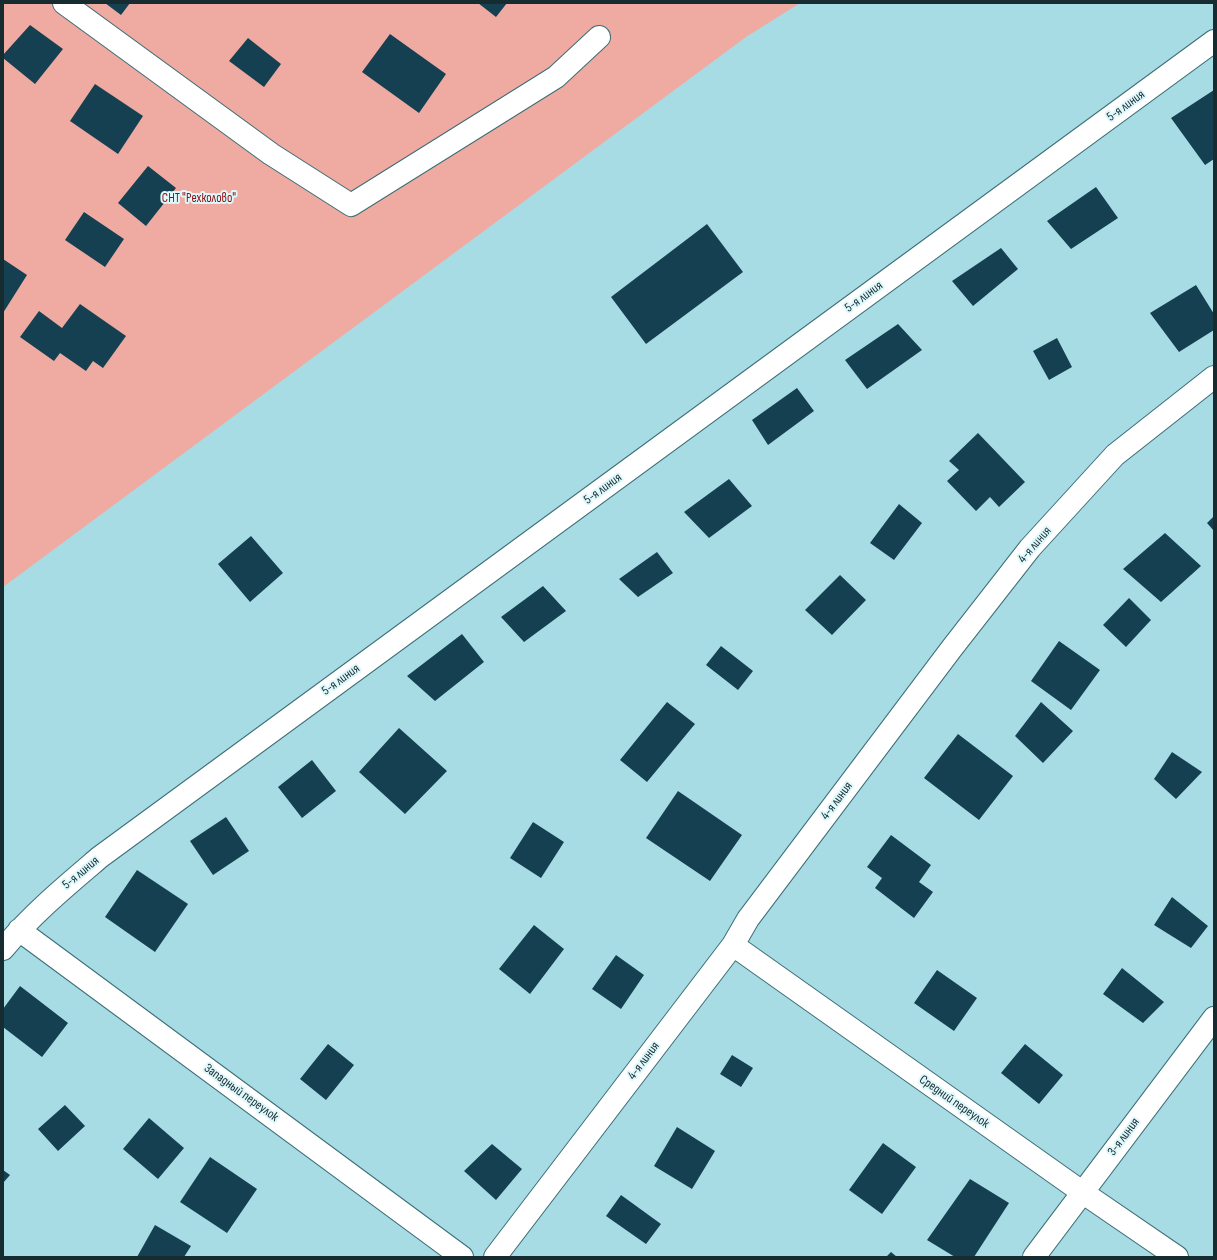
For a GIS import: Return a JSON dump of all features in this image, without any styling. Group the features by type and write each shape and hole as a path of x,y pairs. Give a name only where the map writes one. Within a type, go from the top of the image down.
{"street":[{"path":"64,3 271,154 352,205 556,77 599,37"},
{"name":"5-я линия","path":"3,949 19,930 54,895 100,857 1214,41"},
{"name":"4-я линия","path":"495,1257 733,945 748,919 952,648 1030,548 1115,455 1214,377"},
{"name":"Западный переулок","path":"19,930 462,1257"},
{"name":"Средний переулок","path":"733,945 1082,1192 1177,1257"},
{"name":"3-я линия","path":"1034,1257 1214,1018"}],"green space":[{"name":"СНТ \"Рехколово\"","path":"3,3 800,3 746,37 3,587"}],"building":[{"path":"105,3 130,3 121,15"},
{"path":"478,3 507,3 496,17"},
{"path":"30,25 63,49 35,84 3,58 3,55"},
{"path":"390,34 446,74 419,113 362,72"},
{"path":"248,38 281,64 264,87 229,61"},
{"path":"95,84 143,116 118,154 70,121"},
{"path":"1214,90 1214,159 1205,165 1171,118"},
{"path":"148,166 176,188 146,226 118,203"},
{"path":"1096,187 1118,218 1071,249 1047,221"},
{"path":"84,212 124,239 105,267 65,240"},
{"path":"707,224 743,272 646,344 611,297"},
{"path":"1001,248 1018,269 973,306 952,281"},
{"path":"3,259 27,275 3,313"},
{"path":"1196,285 1214,314 1214,330 1179,352 1150,313"},
{"path":"80,304 126,336 103,368 93,361 86,371 60,353 54,361 20,337 39,311 62,328"},
{"path":"898,324 922,350 867,389 845,360"},
{"path":"1057,338 1072,367 1049,380 1033,351"},
{"path":"797,388 814,411 768,445 752,420"},
{"path":"978,433 1025,482 999,507 990,497 976,511 947,481 959,470 949,461"},
{"path":"729,479 752,506 709,538 684,512"},
{"path":"899,504 922,523 894,560 870,543"},
{"path":"1214,516 1214,531 1207,523"},
{"path":"1165,533 1201,566 1161,602 1123,569"},
{"path":"251,536 283,573 250,602 218,564"},
{"path":"657,552 673,573 638,597 619,579"},
{"path":"840,575 866,600 832,635 805,610"},
{"path":"543,586 566,611 524,642 501,617"},
{"path":"1129,598 1151,620 1126,647 1103,625"},
{"path":"462,634 484,662 435,701 407,676"},
{"path":"1059,641 1100,670 1071,710 1031,681"},
{"path":"721,646 753,671 738,690 706,665"},
{"path":"667,702 695,724 647,782 620,760"},
{"path":"1041,702 1073,731 1043,763 1015,736"},
{"path":"399,728 447,771 405,814 359,772"},
{"path":"958,734 1013,776 979,820 924,778"},
{"path":"1172,752 1202,772 1176,799 1154,779"},
{"path":"312,760 336,791 302,818 278,787"},
{"path":"678,791 742,835 710,881 646,838"},
{"path":"226,817 249,851 213,875 190,841"},
{"path":"533,822 564,842 541,878 510,858"},
{"path":"891,835 931,865 919,882 933,892 914,918 875,888 882,878 867,867"},
{"path":"137,870 188,904 155,952 105,917"},
{"path":"1172,897 1208,926 1191,948 1154,925"},
{"path":"534,925 564,949 530,994 499,969"},
{"path":"616,955 644,975 621,1009 592,989"},
{"path":"1122,968 1164,1002 1143,1023 1103,994"},
{"path":"937,970 977,998 954,1031 914,1003"},
{"path":"20,986 68,1023 42,1057 3,1027 3,1009"},
{"path":"328,1044 354,1065 326,1100 300,1079"},
{"path":"1025,1044 1063,1075 1039,1104 1001,1073"},
{"path":"732,1055 753,1068 741,1087 720,1074"},
{"path":"65,1105 85,1126 58,1151 38,1129"},
{"path":"149,1118 184,1148 158,1179 123,1149"},
{"path":"677,1127 715,1151 692,1189 654,1166"},
{"path":"883,1143 916,1167 882,1214 849,1190"},
{"path":"492,1144 522,1169 496,1200 464,1171"},
{"path":"210,1157 257,1189 227,1233 180,1202"},
{"path":"3,1170 10,1175 3,1183"},
{"path":"970,1179 1009,1203 974,1257 955,1257 927,1240"},
{"path":"621,1195 661,1224 646,1244 606,1216"},
{"path":"155,1225 191,1246 184,1257 137,1257"},
{"path":"891,1252 897,1257 886,1257"}]}
